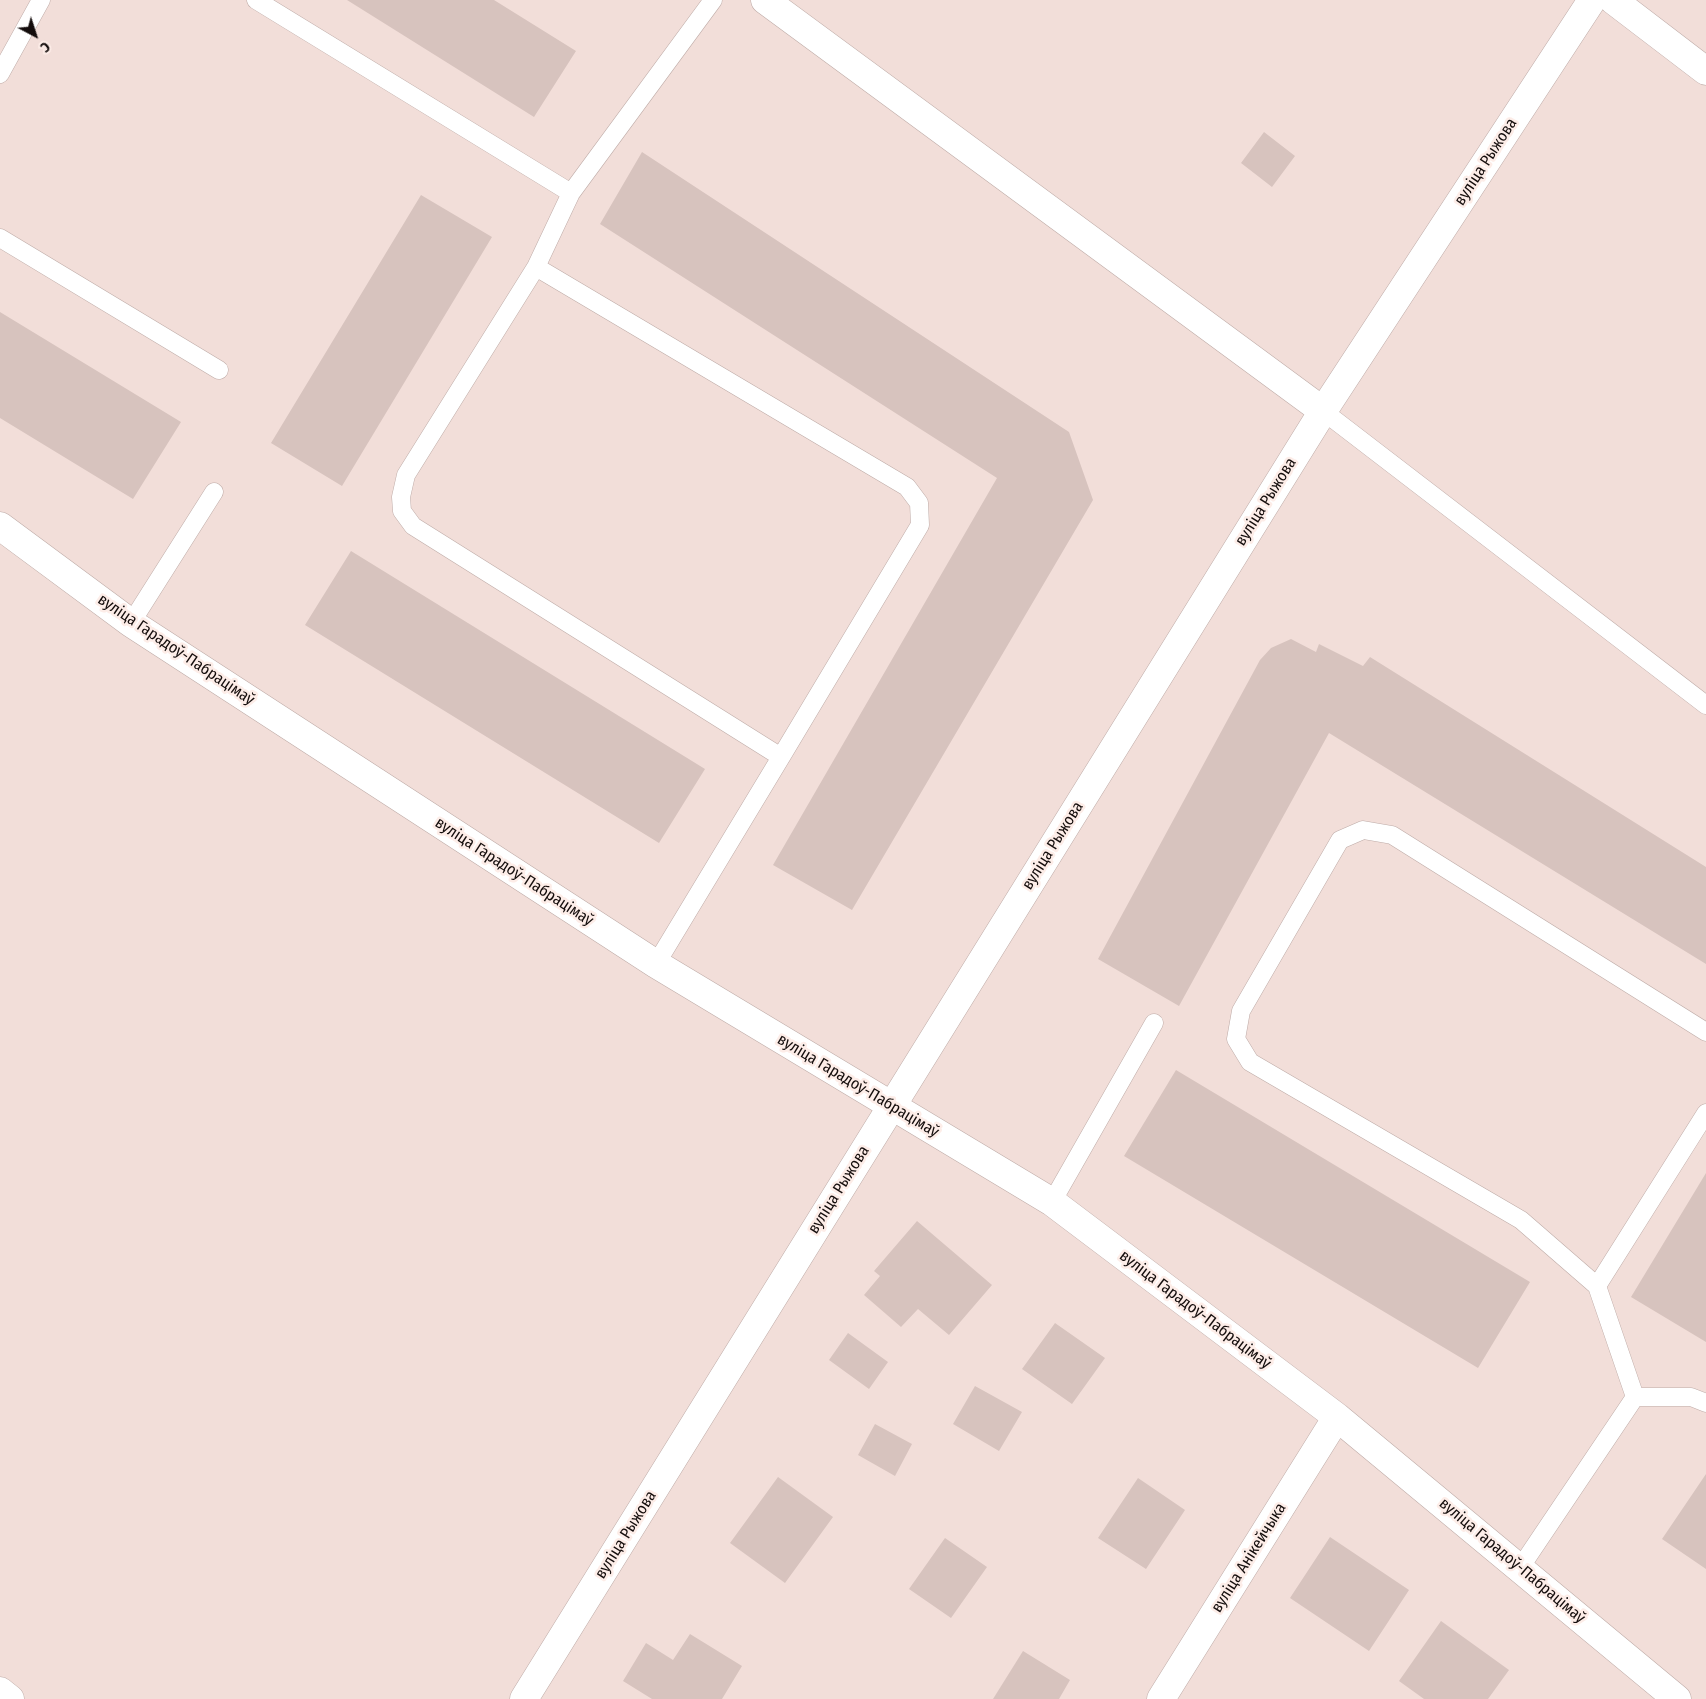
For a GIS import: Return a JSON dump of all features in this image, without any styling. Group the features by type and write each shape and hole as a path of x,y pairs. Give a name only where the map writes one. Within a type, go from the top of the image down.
{"street":[{"path":"765,0 1322,411"},
{"name":"вуліца Рыжова","path":"524,1699 1322,411 1592,0"},
{"path":"1613,0 1706,71"},
{"name":"вуліца Гарадоў-Пабрацімаў","path":"0,526 131,623 656,964 891,1107 1052,1202 1337,1417 1677,1699"},
{"name":"вуліца Анікейчыка","path":"1161,1699 1337,1417"},
{"path":"0,1692 10,1699"}],"lane":[{"path":"0,74 41,0"},
{"path":"256,0 571,193"},
{"path":"713,0 571,193 536,267 406,475 401,497 402,511 414,526 781,757"},
{"path":"0,238 219,370"},
{"path":"536,267 907,488 919,503 920,525 656,964"},
{"path":"1322,411 1706,705"},
{"path":"131,623 214,492"},
{"path":"1635,1397 1597,1286 1522,1220 1250,1062 1236,1039 1241,1011 1340,840 1363,830 1392,835 1706,1032"},
{"path":"1052,1202 1154,1023"},
{"path":"1597,1286 1706,1113"},
{"path":"1635,1397 1691,1397 1706,1403"},
{"path":"1520,1568 1635,1397"}],"building":[{"path":"347,0 494,0 576,51 534,117"},
{"path":"1264,132 1295,156 1272,187 1241,163"},
{"path":"642,152 1069,432 1093,500 852,910 773,865 997,478 600,224"},
{"path":"421,195 492,237 342,486 271,443"},
{"path":"0,312 181,422 133,499 0,418"},
{"path":"351,551 705,769 659,843 305,625"},
{"path":"1291,639 1316,652 1319,644 1363,666 1370,657 1706,867 1706,964 1329,733 1179,1006 1098,959 1260,660 1271,648"},
{"path":"1176,1070 1530,1282 1478,1368 1124,1156"},
{"path":"1706,1173 1706,1342 1631,1297"},
{"path":"917,1221 992,1285 949,1335 918,1309 901,1327 864,1295 880,1276 874,1271"},
{"path":"1055,1323 1105,1358 1072,1404 1022,1369"},
{"path":"848,1333 888,1362 869,1389 829,1360"},
{"path":"975,1386 1022,1412 999,1451 953,1424"},
{"path":"875,1424 912,1444 895,1476 858,1455"},
{"path":"1706,1474 1706,1569 1662,1539"},
{"path":"778,1477 833,1517 785,1583 730,1543"},
{"path":"1138,1478 1185,1510 1146,1569 1098,1538"},
{"path":"1330,1537 1409,1590 1369,1651 1290,1598"},
{"path":"945,1538 987,1567 951,1618 909,1589"},
{"path":"1441,1621 1509,1670 1488,1699 1424,1699 1399,1681"},
{"path":"690,1634 742,1666 722,1699 652,1699 623,1681 646,1643 673,1660"},
{"path":"1023,1651 1070,1680 1059,1699 993,1699"}]}
